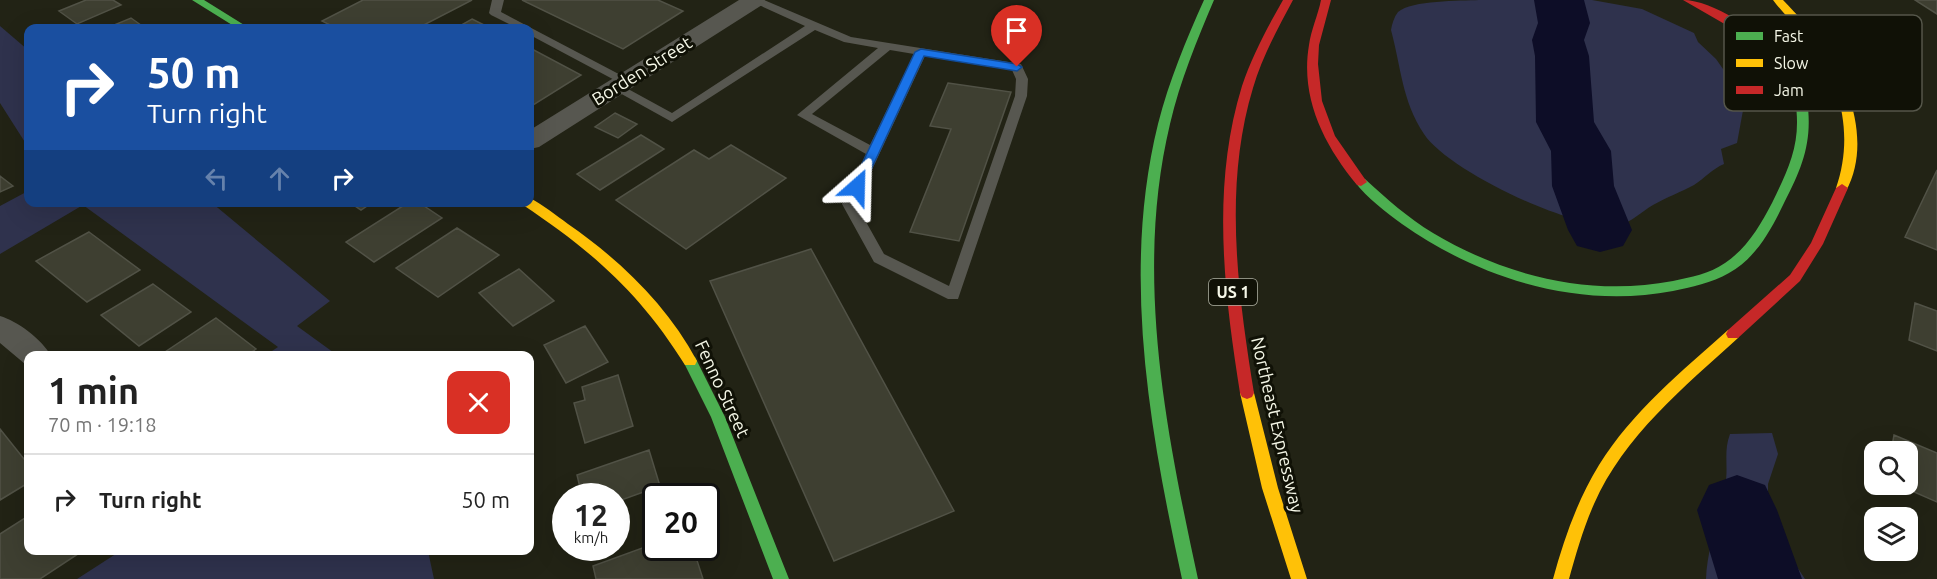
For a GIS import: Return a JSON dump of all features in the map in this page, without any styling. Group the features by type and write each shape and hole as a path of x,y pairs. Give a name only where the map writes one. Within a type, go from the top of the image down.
{"main road":[{"path":"197,0 237,24"},
{"path":"1688,0 1724,20"},
{"path":"1778,0 1791,15"},
{"path":"1326,2 1313,58 1312,74 1317,104 1326,132 1342,161 1358,182 1405,224 1438,244 1475,261 1556,286 1601,291 1645,290 1685,284 1717,274 1741,258 1758,240 1770,221 1797,166 1805,132 1803,111"},
{"name":"Northeast Expressway","path":"1286,3 1256,66 1240,113 1232,168 1230,253 1240,353 1251,410 1265,472 1299,579"},
{"path":"1190,579 1160,438 1151,375 1146,270 1153,179 1167,104 1189,41 1207,4"},
{"path":"1561,579 1580,513 1605,464 1638,422 1656,404 1795,278 1817,244 1844,183 1849,165 1851,136 1848,111"},
{"name":"Fenno Street","path":"534,207 572,231 622,272 651,303 680,343 693,364 716,413 781,579"}],"street":[{"name":"Borden Street","path":"534,138 754,0"},
{"path":"0,327 30,351"}],"lane":[{"path":"498,0 495,13 517,24"},
{"path":"754,0 848,40 1017,67 1022,79 1021,96 953,296 879,258 849,204 921,52"},
{"path":"534,33 672,118 813,26"},
{"path":"873,152 803,114 887,46"}],"shaded area":[{"path":"1592,0 1642,9 1694,33 1698,42 1724,70 1724,111 1743,111 1737,143 1721,149 1724,164 1698,182 1618,225 1573,219 1514,196 1458,165 1437,149 1424,134 1411,109 1391,30 1393,21 1398,12 1405,8 1437,2"},
{"path":"0,26 24,47 24,141 0,103"},
{"path":"24,193 24,207 80,207 0,254 0,206"},
{"path":"86,207 217,207 330,301 297,326 331,351 272,351 278,347"},
{"path":"1772,433 1778,454 1768,484 1768,523 1805,579 1706,579 1709,555 1725,486 1730,434"},
{"path":"114,555 429,555 434,579 77,579"}],"building":[{"path":"86,0 113,0 121,5 77,24 59,11"},
{"path":"363,0 472,0 426,24 328,24 322,21"},
{"path":"522,0 658,0 683,11 623,49"},
{"path":"1915,0 1937,0 1937,14"},
{"path":"131,18 139,24 117,24"},
{"path":"472,19 482,24 463,24"},
{"path":"534,50 581,75 534,104"},
{"path":"948,83 1011,92 959,241 910,232 951,129 930,126"},
{"path":"615,113 637,124 618,138 595,127"},
{"path":"641,135 664,149 600,190 577,174"},
{"path":"731,145 786,178 686,249 616,200 694,150 709,159"},
{"path":"1937,170 1937,250 1905,237"},
{"path":"0,176 13,186 0,192"},
{"path":"401,207 426,207 442,218 374,262 346,242"},
{"path":"457,228 499,255 438,297 396,268"},
{"path":"89,232 140,270 87,302 36,261"},
{"path":"811,249 954,511 834,561 710,281"},
{"path":"519,269 554,301 513,326 479,293"},
{"path":"153,284 191,312 139,346 101,315"},
{"path":"1915,303 1937,311 1937,351 1909,340"},
{"path":"216,318 256,349 253,351 166,351"},
{"path":"585,326 608,362 566,383 544,345"},
{"path":"618,375 633,426 585,443 574,403 585,400 582,387"},
{"path":"0,429 24,459 24,485 0,500"},
{"path":"1894,435 1908,441 1893,441"},
{"path":"1918,445 1937,453 1937,502 1918,494"},
{"path":"649,450 659,483 642,483 642,493 630,497 630,483 579,483 577,475"},
{"path":"24,519 24,555 76,555 40,579 0,579 0,534"},
{"path":"642,548 642,561 697,561 703,579 596,579 593,566 607,561 630,561 630,552"}],"waterway":[{"path":"1559,0 1564,23 1558,40 1562,56 1565,122 1581,151 1583,186 1600,230"},
{"path":"1737,510 1760,579"}],"traffic: fast":[{"path":"197,0 237,24"},
{"path":"1190,579 1168,471 1152,362 1148,307 1148,252 1152,197 1164,123 1181,70 1209,0"},
{"path":"1361,182 1392,210 1428,236 1468,257 1512,274 1556,286 1601,292 1645,291 1714,275 1745,254 1763,230 1796,165 1803,141 1802,111"},
{"path":"690,361 718,417 781,579"}],"traffic: slow":[{"path":"1778,0 1791,15"},
{"path":"1842,188 1851,152 1847,111"},
{"path":"534,207 576,235 619,271 657,312 690,361"},
{"path":"1561,579 1573,537 1587,501 1624,441 1673,389 1733,334"},
{"path":"1247,393 1270,488 1299,579"}],"traffic: jam":[{"path":"1247,393 1230,246 1231,171 1236,134 1252,74 1288,0"},
{"path":"1326,0 1314,45 1312,64 1316,101 1329,136 1349,168 1361,182"},
{"path":"1688,0 1724,18"},
{"path":"1733,334 1795,278 1817,244 1842,188"}],"route":[{"path":"857,187 921,52 1017,67"}]}
